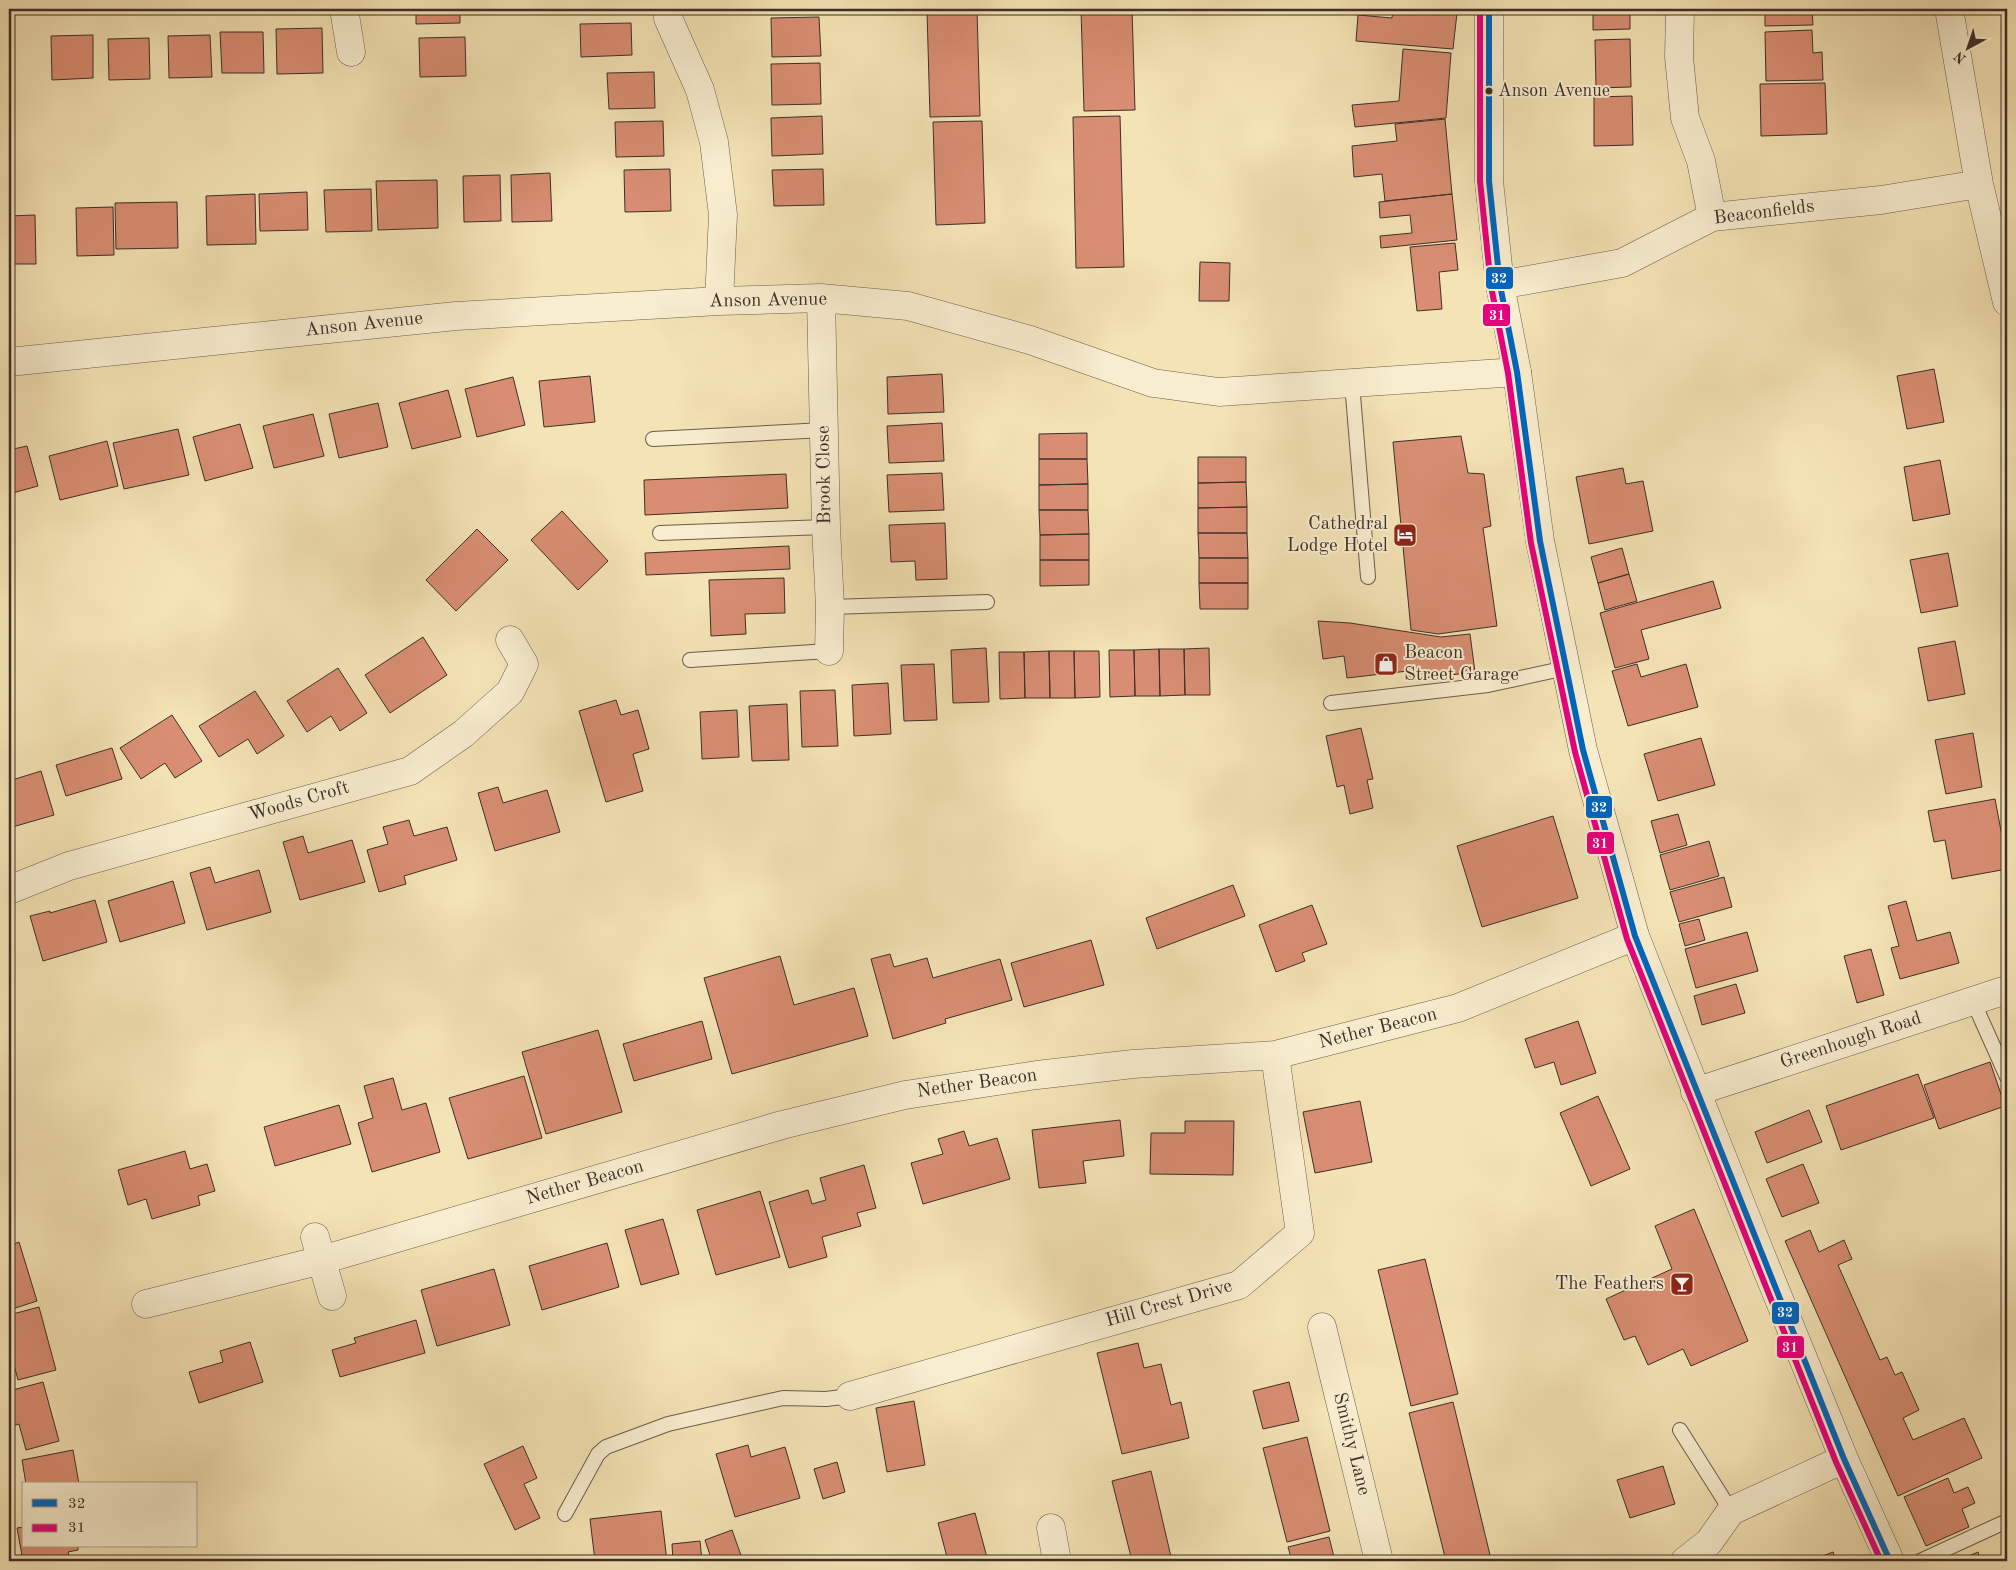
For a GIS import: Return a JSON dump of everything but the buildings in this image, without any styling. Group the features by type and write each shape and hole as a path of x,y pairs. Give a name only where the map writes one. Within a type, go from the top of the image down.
{"street":[{"path":"344,9 351,52"},
{"path":"666,9 668,18 700,90 714,142 723,215 718,301"},
{"path":"1489,9 1489,181 1500,285 1517,372 1540,542 1583,750 1635,936 1844,1459 1890,1561"},
{"path":"1680,9 1679,57 1685,118 1701,161 1712,217"},
{"path":"1949,9 1979,184 2007,302"},
{"name":"Beaconfields","path":"1500,285 1622,263 1712,217 1881,200 1979,184"},
{"name":"Anson Avenue","path":"9,362 456,316 718,301 821,298 908,306 1030,340 1153,383 1219,392 1517,372"},
{"name":"Brook Close","path":"821,298 830,651"},
{"name":"Woods Croft","path":"9,890 69,866 410,771 463,734 510,692 524,664 510,640"},
{"name":"Nether Beacon","path":"146,1304 319,1249 782,1125 905,1095 1037,1075 1133,1064 1275,1055 1458,1008 1635,936"},
{"name":"Greenhough Road","path":"1696,1092 2003,991 2007,992"},
{"name":"Hill Crest Drive","path":"850,1396 1239,1285 1300,1233 1275,1055"},
{"path":"319,1249 332,1296"},
{"name":"Smithy Lane","path":"1324,1326 1379,1561"},
{"path":"1685,1561 1709,1542 1731,1511 1844,1459"},
{"path":"1051,1528 1057,1561"}],"lane":[{"path":"1352,383 1368,576"},
{"path":"653,439 824,430"},
{"path":"660,532 826,527"},
{"path":"830,607 987,602"},
{"path":"690,660 830,651"},
{"path":"1331,703 1488,685 1566,668"},
{"path":"1973,1001 2007,1077"},
{"path":"566,1514 598,1454 606,1447 668,1424 783,1398 826,1399 850,1396"},
{"path":"1680,1430 1731,1511"},
{"path":"1920,1561 2007,1521"}],"transit line":[{"name":"31","path":"1480,9 1480,181 1491,286 1508,373 1531,543 1575,752 1627,939 1836,1462 1881,1561"},
{"name":"32","path":"1489,9 1489,181 1500,285 1517,372 1540,541 1583,750 1635,936 1844,1459 1890,1561"}],"place":[{"name":"Anson Avenue","path":"1489,91"},
{"name":"Cathedral Lodge Hotel","path":"1405,535"},
{"name":"Beacon Street Garage","path":"1386,664"},
{"name":"The Feathers","path":"1682,1284"}]}
